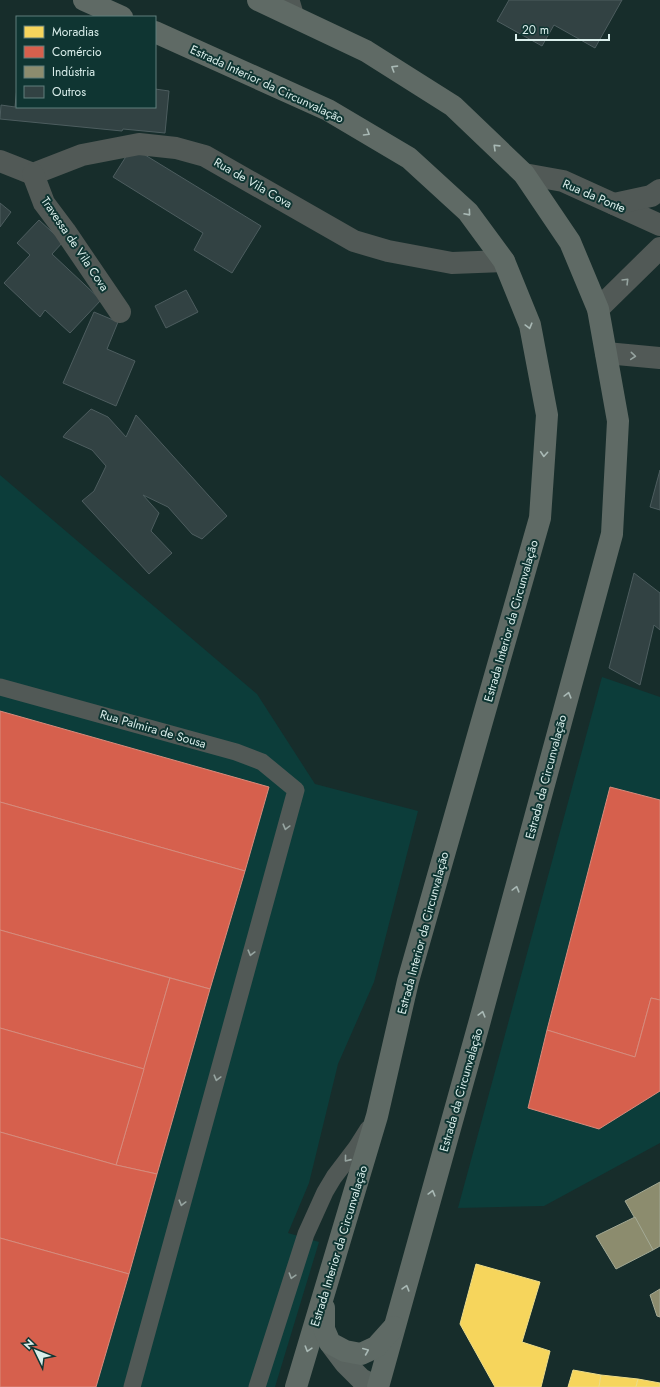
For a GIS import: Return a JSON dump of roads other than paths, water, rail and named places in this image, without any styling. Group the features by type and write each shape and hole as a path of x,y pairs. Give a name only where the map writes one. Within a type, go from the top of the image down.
{"main road":[{"path":"84,0 120,16"},
{"name":"Estrada da Circunvalação","path":"258,0 294,9 366,51 453,106 524,174 570,242 598,309 618,421 612,534 422,1231 377,1387"},
{"name":"Estrada Interior da Circunvalação","path":"156,32 328,110 409,158 468,212 504,261 530,325 547,415 540,518 408,981 377,1116 324,1298 296,1387"},
{"path":"324,1298 324,1329 330,1343 345,1351 361,1354 376,1347 395,1326"}],"street":[{"name":"Rua de Vila Cova","path":"33,174 82,155 139,144 176,148 205,156 354,241 388,251 452,263 504,261"},
{"path":"0,161 33,174"},
{"name":"Travessa de Vila Cova","path":"33,174 44,203 120,312"},
{"name":"Rua da Ponte","path":"524,174 563,181 660,225"},
{"path":"614,204 650,196 660,190"},
{"path":"598,309 660,248"},
{"path":"606,353 660,358"},
{"path":"330,1343 345,1363 361,1379 377,1387"}],"lane":[{"name":"Rua Palmira de Sousa","path":"0,687 236,752 262,762 296,790 132,1387"},
{"path":"257,1387 309,1228 325,1192 334,1177 356,1148 377,1116"}]}
